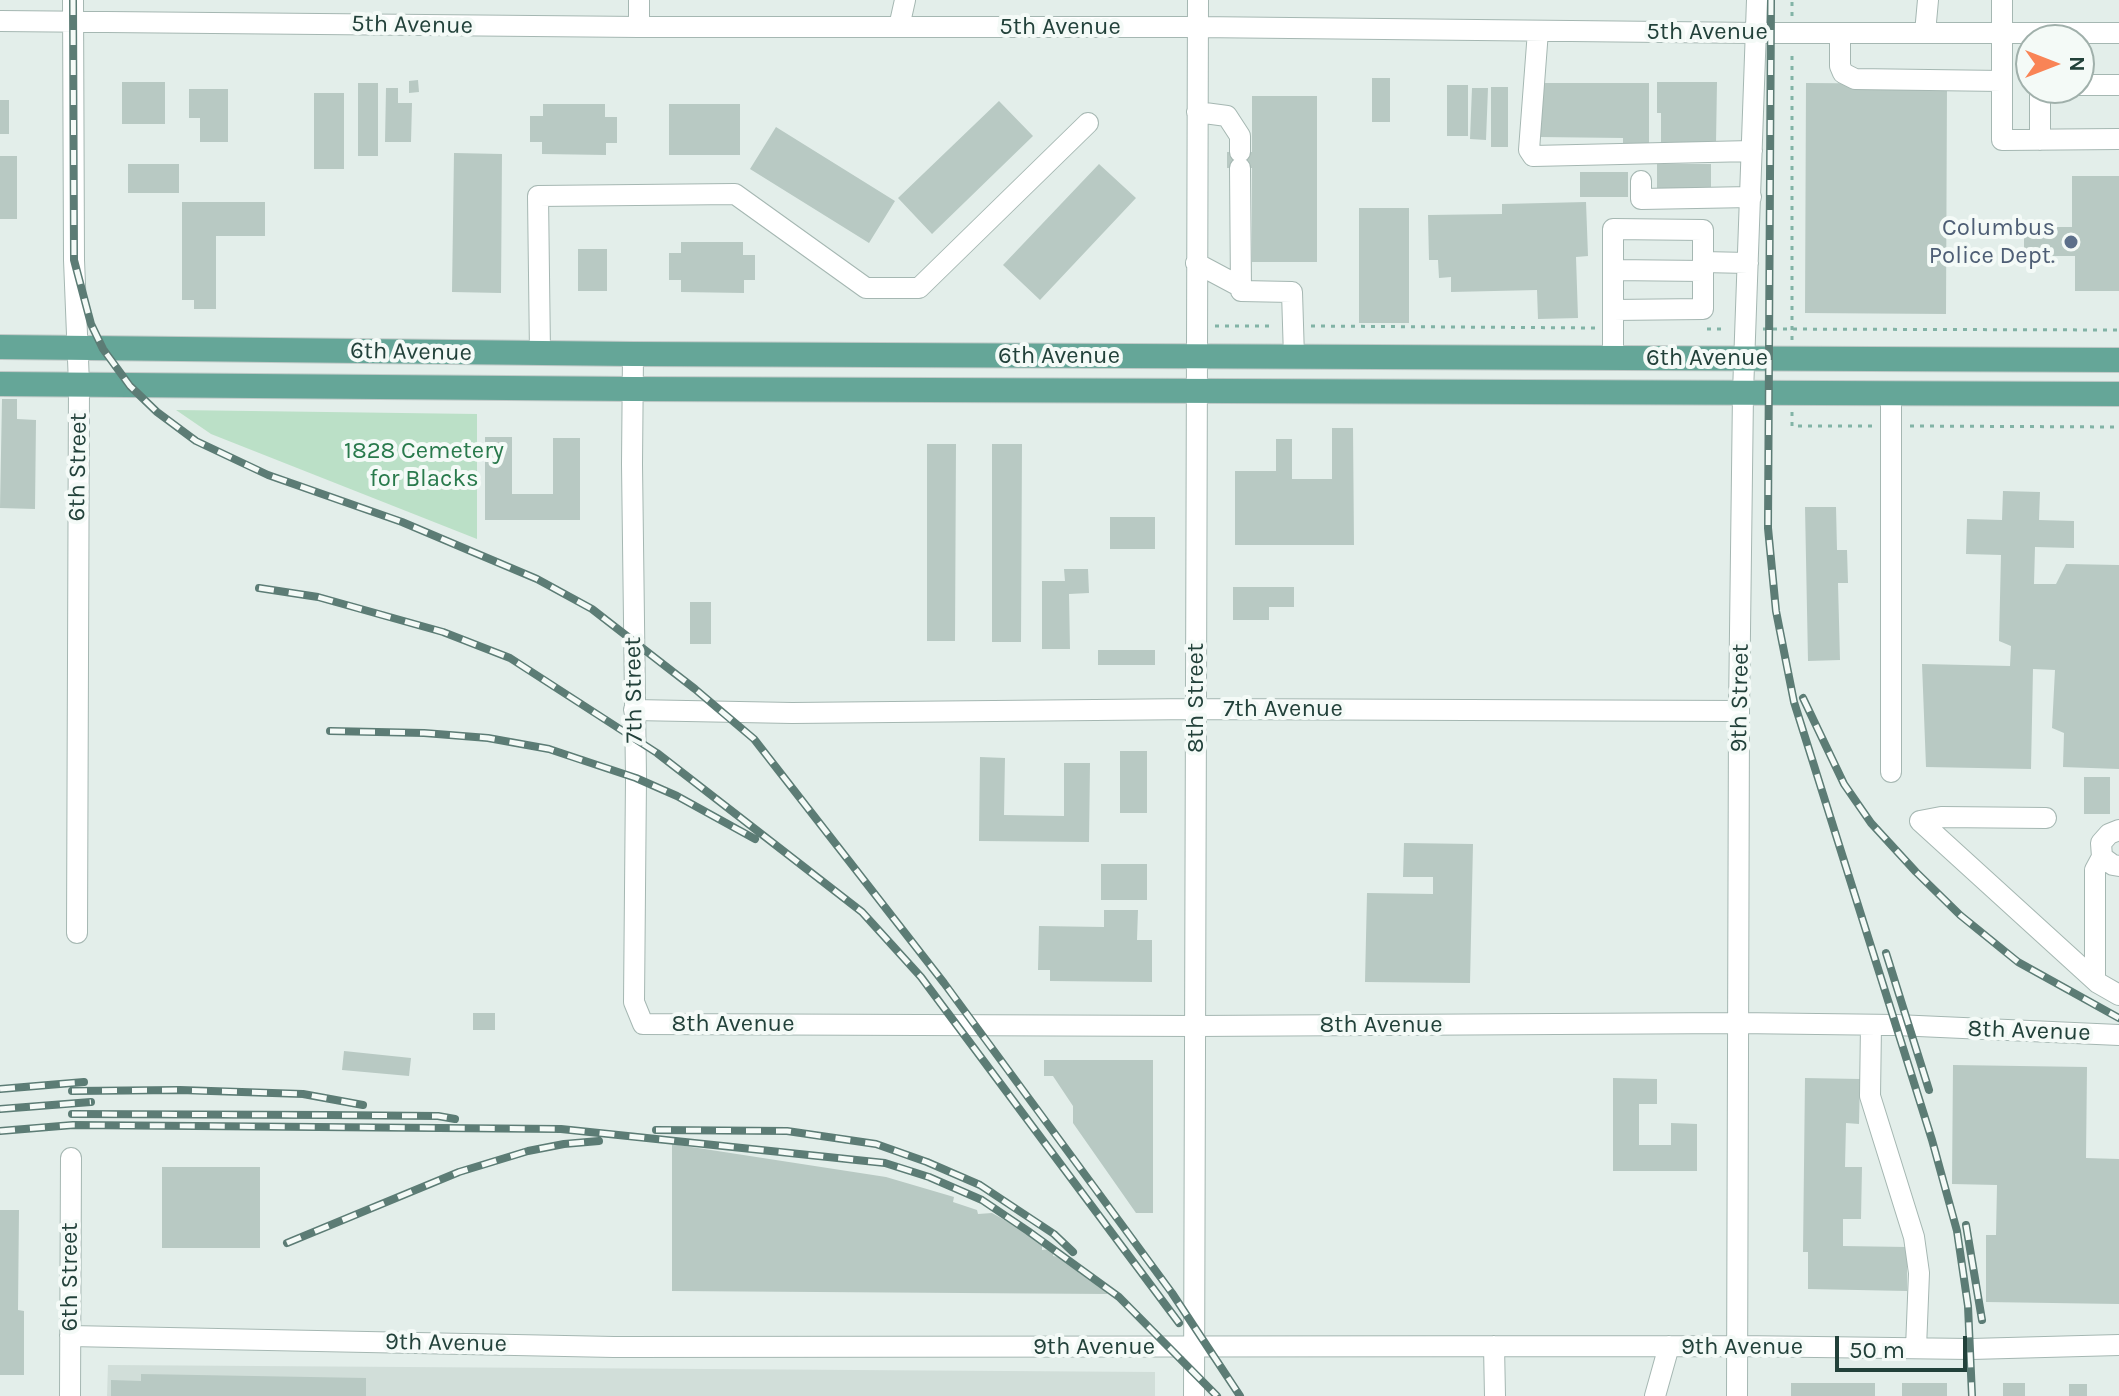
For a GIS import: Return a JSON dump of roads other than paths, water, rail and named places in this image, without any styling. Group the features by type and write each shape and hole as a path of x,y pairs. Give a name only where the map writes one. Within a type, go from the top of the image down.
{"main road":[{"name":"6th Avenue","path":"0,347 633,354 2119,360"},
{"name":"6th Avenue","path":"0,384 2119,394"}],"street":[{"name":"6th Street","path":"73,0 74,260 79,384 77,933"},
{"path":"639,0 639,27"},
{"path":"899,27 905,0"},
{"name":"8th Street","path":"1194,1396 1198,0"},
{"name":"9th Street","path":"1737,1396 1743,393 1757,0"},
{"path":"1925,33 1928,0"},
{"path":"2002,0 2002,140 2119,139"},
{"name":"5th Avenue","path":"0,21 2119,33"},
{"path":"1538,31 1529,150 1533,156 1752,151"},
{"path":"1840,33 1840,66 1843,73 1855,79 2002,81"},
{"path":"2095,85 2119,85"},
{"path":"2040,104 2040,140"},
{"path":"1197,112 1227,116 1240,136 1241,291 1292,292 1294,357"},
{"path":"540,353 538,196 735,194 866,288 919,288 1088,123"},
{"path":"1641,181 1641,199 1751,197"},
{"path":"1613,310 1703,309 1703,230 1613,229 1613,270 1613,310 1613,358"},
{"path":"1196,263 1241,287"},
{"path":"1613,270 1748,263"},
{"name":"7th Street","path":"633,354 634,1002 643,1024"},
{"path":"1891,393 1891,772"},
{"name":"7th Avenue","path":"634,710 792,713 1196,709 1739,711"},
{"path":"2046,818 1941,817 1920,821 2096,980 2119,995"},
{"path":"2096,980 2095,870 2110,861 2101,843 2109,834 2119,830"},
{"path":"2096,980 2119,972"},
{"name":"8th Avenue","path":"643,1024 1195,1026 1738,1023 2119,1035"},
{"path":"1871,1025 1870,1096 1914,1237 1919,1273 1916,1348"},
{"name":"6th Street","path":"70,1396 71,1158"},
{"name":"9th Avenue","path":"70,1336 614,1347 1916,1348 2119,1345"},
{"path":"1494,1346 1495,1396"},
{"path":"1655,1396 1669,1346"}],"railway":[{"path":"73,0 74,260 91,324 103,349 130,386 157,412 196,441 268,475 402,522 537,579 592,609 754,739 944,983 1172,1293 1240,1396"},
{"path":"1771,0 1768,528 1776,611 1794,702 1932,1140 1957,1231 1968,1306 1972,1396"},
{"path":"259,588 318,597 443,632 510,658 657,753 862,912 921,977 1179,1323"},
{"path":"1803,698 1844,784 1871,823 1916,872 1960,915 2018,962 2119,1018"},
{"path":"330,731 488,738 549,749 636,778 677,796 755,839"},
{"path":"1886,953 1929,1090"},
{"path":"0,1089 84,1082"},
{"path":"72,1091 180,1090 303,1094 363,1105"},
{"path":"0,1109 91,1102"},
{"path":"72,1114 438,1116 455,1119"},
{"path":"0,1131 73,1125 561,1129 885,1163 929,1177 982,1200 1028,1231 1119,1297 1217,1396"},
{"path":"656,1130 787,1131 876,1144 980,1185 1054,1234 1073,1252"},
{"path":"287,1243 459,1172 528,1151 599,1141"},
{"path":"1966,1225 1982,1320"}],"place":[{"name":"Columbus Police Dept.","path":"2071,242"}],"park label":[{"name":"1828 Cemetery for Blacks","path":"424,465"}]}
